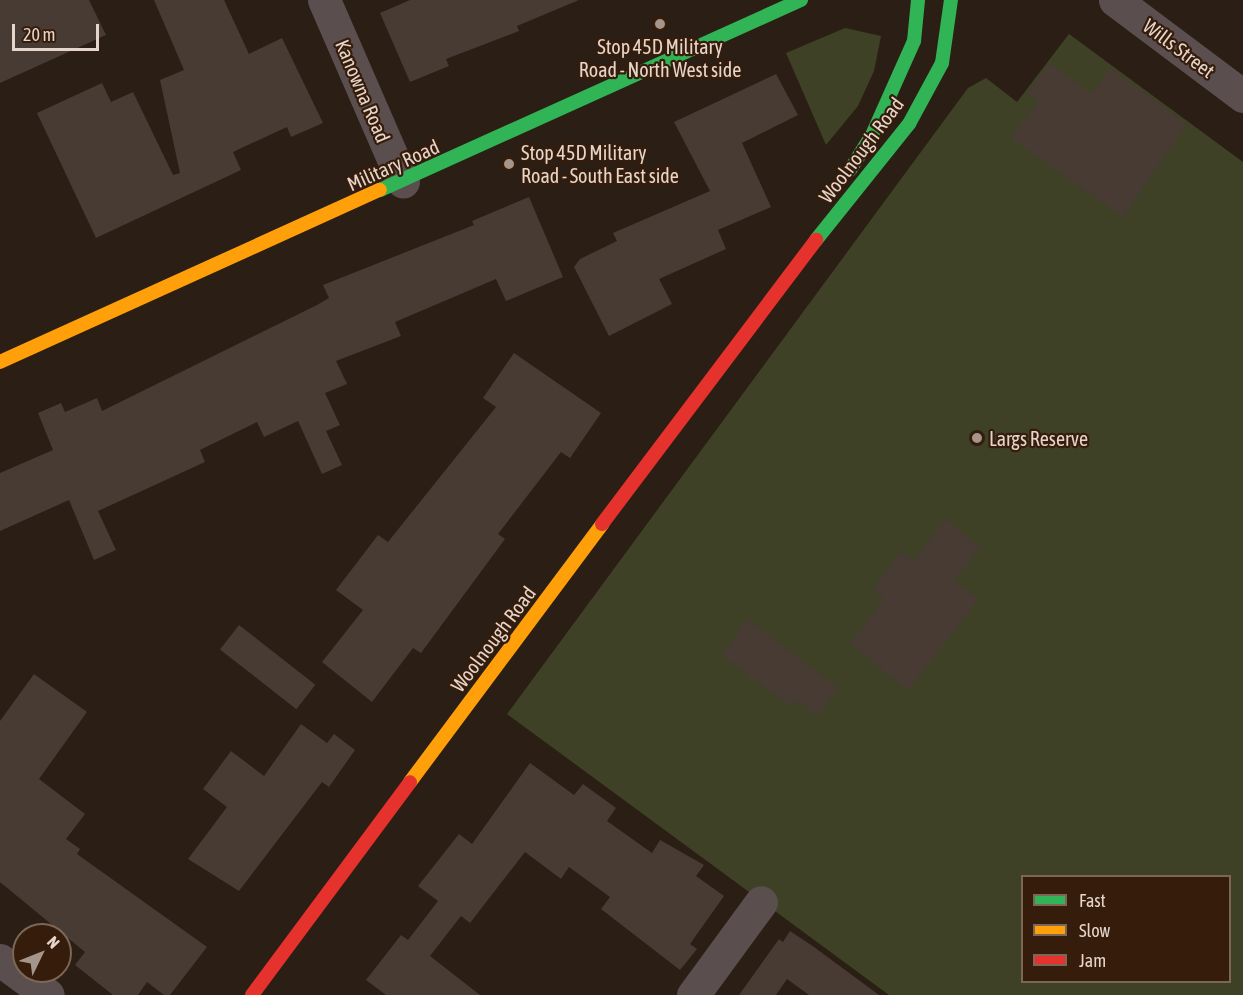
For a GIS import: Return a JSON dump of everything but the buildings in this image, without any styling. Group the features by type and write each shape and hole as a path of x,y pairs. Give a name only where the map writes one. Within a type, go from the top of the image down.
{"street":[{"name":"Kanowna Road","path":"324,0 403,182"},
{"name":"Military Road","path":"0,362 403,182 801,0"},
{"name":"Woolnough Road","path":"764,305 872,135 914,41 918,0"},
{"name":"Woolnough Road","path":"252,995 764,305 909,124 942,63 951,0"},
{"name":"Wills Street","path":"1115,0 1243,96"},
{"path":"942,63 965,12"},
{"path":"693,995 762,902"},
{"path":"0,960 48,995"}],"green space":[{"path":"845,28 881,36 874,71 858,106 826,145 786,53"},
{"name":"Largs Reserve","path":"1069,34 1243,162 1243,995 889,995 507,714 968,88 986,78 1017,102"}],"traffic: fast":[{"path":"380,190 801,0"},
{"path":"850,170 872,135 914,41 918,0"},
{"path":"816,240 909,124 942,63 951,0"}],"traffic: slow":[{"path":"0,362 380,190"},
{"path":"410,782 602,524"}],"traffic: jam":[{"path":"602,524 816,240"},
{"path":"252,995 410,782"}],"place":[{"name":"Stop 45D Military Road - North West side","path":"660,24"},
{"name":"Stop 45D Military Road - South East side","path":"509,164"},
{"name":"Largs Reserve","path":"977,438"}]}
